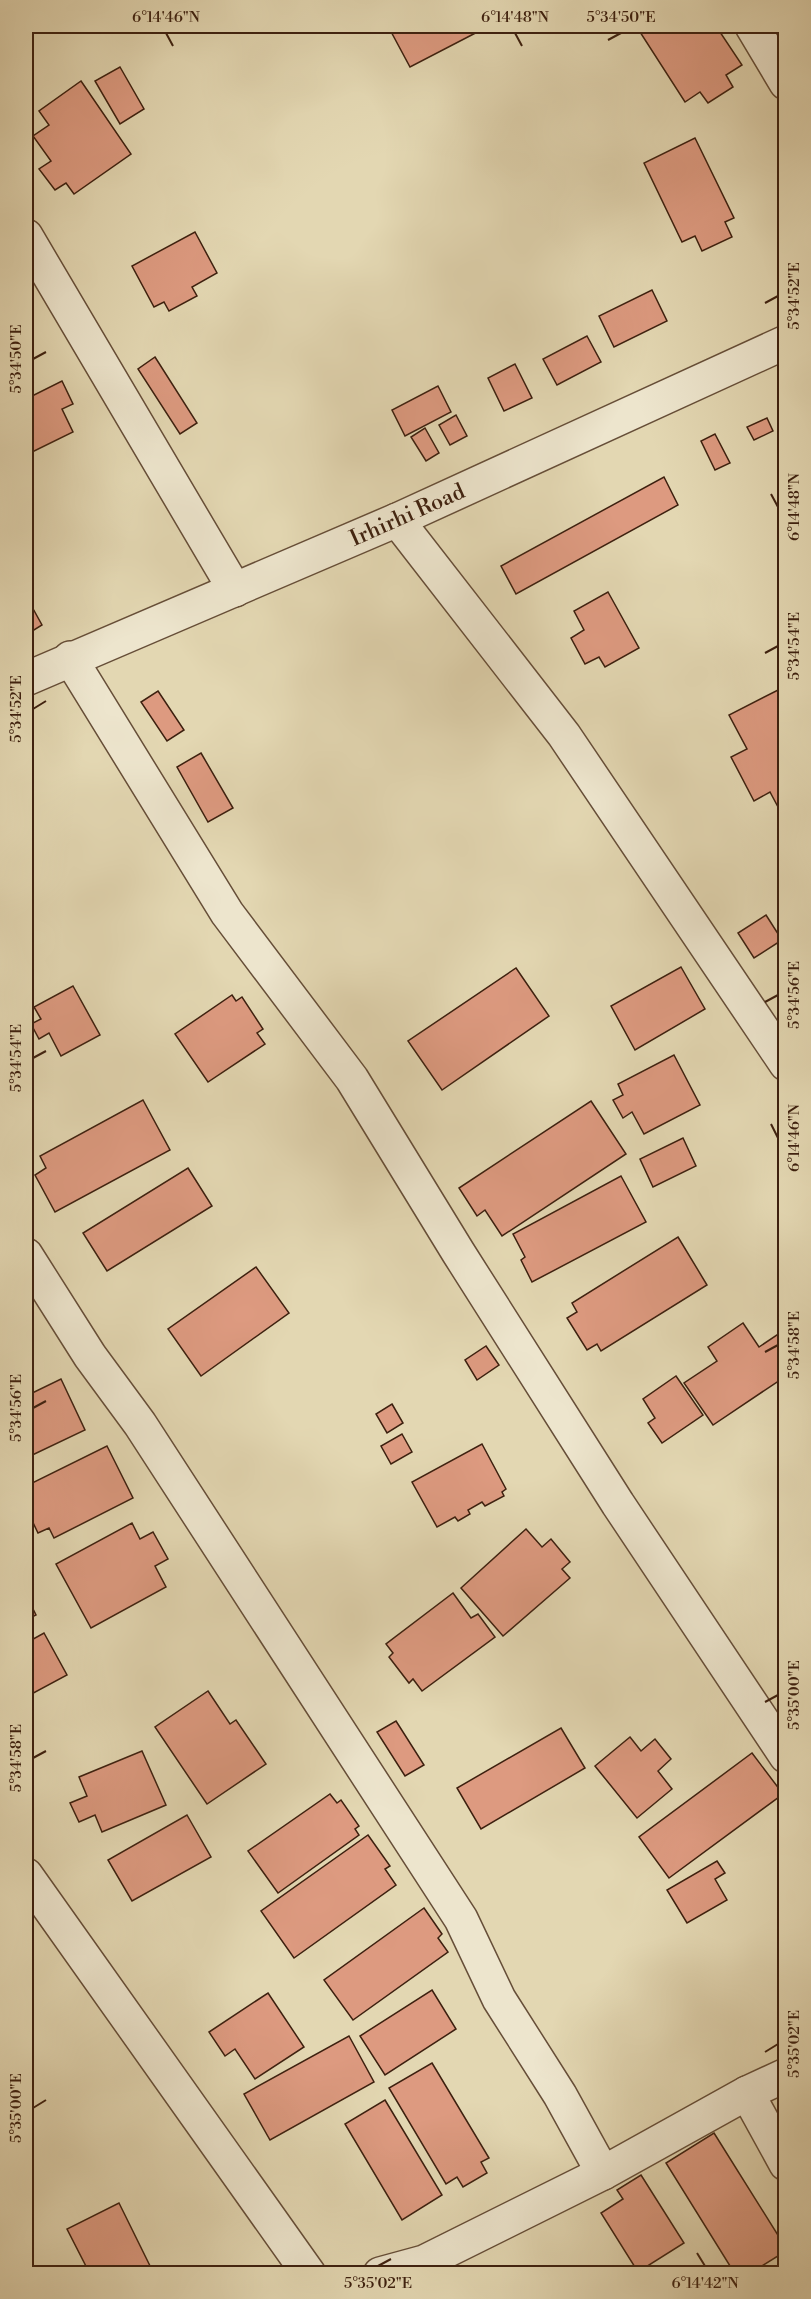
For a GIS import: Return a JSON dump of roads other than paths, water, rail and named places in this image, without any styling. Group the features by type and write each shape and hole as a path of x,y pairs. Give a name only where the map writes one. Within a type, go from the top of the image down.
{"street":[{"path":"752,26 786,83"},
{"path":"26,236 235,590"},
{"name":"Irhirhi Road","path":"26,679 70,658 235,590 397,519 786,342"},
{"path":"397,519 564,735 786,1064"},
{"path":"70,658 227,913 352,1079 458,1252 618,1504 786,1756"},
{"path":"26,1255 90,1356 146,1434 460,1919 499,1999 560,2095 603,2173"},
{"path":"26,1875 309,2274"},
{"path":"380,2274 426,2268 747,2093 786,2075"},
{"path":"747,2093 786,2164"}]}
